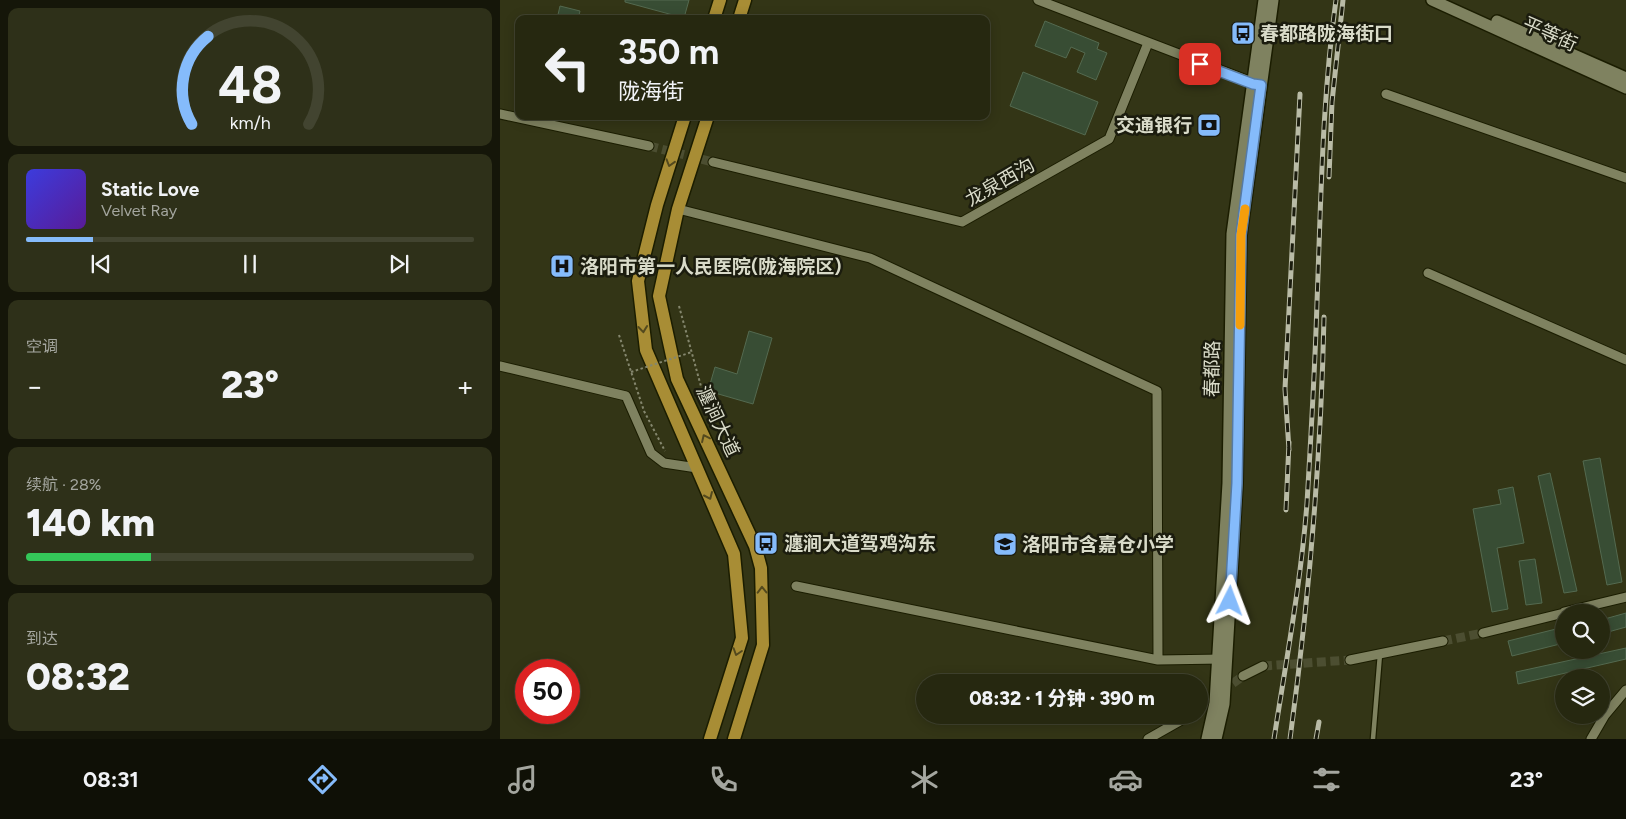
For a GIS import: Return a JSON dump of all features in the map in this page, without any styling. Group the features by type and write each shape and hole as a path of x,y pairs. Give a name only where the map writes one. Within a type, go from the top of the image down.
{"main road":[{"path":"715,15 720,0"},
{"path":"740,15 745,0"},
{"name":"春都路","path":"1257,84 1264,0"},
{"name":"春都路","path":"1216,739 1224,704 1222,659 1228,483 1232,234 1273,0"},
{"name":"平等街","path":"1432,0 1626,88"},
{"name":"平等街","path":"1450,0 1626,78"},
{"name":"瀍涧大道","path":"683,120 657,205 638,281 646,350 734,554 742,638 710,739"},
{"name":"瀍涧大道","path":"707,120 678,209 658,296 677,379 754,546 761,568 763,646 734,739"},
{"name":"春都路","path":"1207,739 1222,659"}],"street":[{"path":"1038,0 1257,84"},
{"name":"龙泉西沟","path":"713,162 962,222 1109,139 1148,43"},
{"path":"1386,94 1626,178"},
{"path":"500,114 515,117"},
{"path":"528,120 649,146"},
{"path":"678,209 870,258 1157,391 1158,660"},
{"path":"1428,273 1626,360"},
{"path":"500,366 626,396 651,453 664,463 697,468"},
{"path":"796,586 1158,660 1222,659"},
{"path":"1597,604 1626,597"},
{"path":"1483,633 1555,614"},
{"path":"1350,660 1443,641"},
{"path":"1243,676 1263,666"},
{"path":"1591,739 1605,715 1626,690"},
{"path":"1148,739 1174,724"}],"lane":[{"path":"1373,739 1380,654"}],"path":[{"path":"680,306 705,401"},
{"path":"619,335 644,411 667,455"},
{"path":"631,372 692,352"}],"building":[{"path":"625,0 689,0 685,15 673,15 625,2"},
{"path":"560,6 580,11 579,15 558,15"},
{"path":"1045,21 1099,43 1097,49 1107,53 1096,80 1077,72 1085,53 1071,47 1066,58 1035,46"},
{"path":"1023,72 1098,102 1085,135 1010,106"},
{"path":"749,331 772,338 753,404 708,391 715,367 737,374"},
{"path":"1600,458 1622,582 1607,585 1583,461"},
{"path":"1550,473 1577,591 1564,593 1538,476"},
{"path":"1513,487 1524,543 1497,548 1508,609 1492,612 1473,509 1501,504 1498,490"},
{"path":"1535,559 1542,603 1526,605 1519,561"},
{"path":"1626,613 1626,627 1610,631 1610,617"},
{"path":"1555,629 1555,645 1512,656 1508,641"},
{"path":"1626,648 1626,659 1583,669 1555,669 1555,675 1518,684 1516,672 1576,659 1610,659 1610,651"}],"tunnel":[{"path":"649,146 713,162"},
{"path":"1443,641 1483,633"},
{"path":"1263,666 1350,660"},
{"path":"1208,701 1243,676"}],"railway":[{"path":"1274,739 1297,592 1307,503 1325,113 1336,0"},
{"path":"1329,177 1332,102 1343,0"},
{"path":"1289,450 1285,389 1300,94"},
{"path":"1290,739 1303,634 1313,528 1320,423 1324,317"},
{"path":"1286,510 1289,442"},
{"path":"1316,739 1319,722"}],"slow traffic":[{"path":"1240,325 1241,235 1245,209"}],"place":[{"name":"春都路陇海街口","path":"1243,33"},
{"name":"交通银行","path":"1209,125"},
{"name":"洛阳市第一人民医院(陇海院区)","path":"562,266"},
{"name":"瀍涧大道驾鸡沟东","path":"766,543"},
{"name":"洛阳市含嘉仓小学","path":"1005,544"}],"route":[{"path":"1200,64 1253,84 1261,85 1241,235 1237,483 1230,601"}]}
